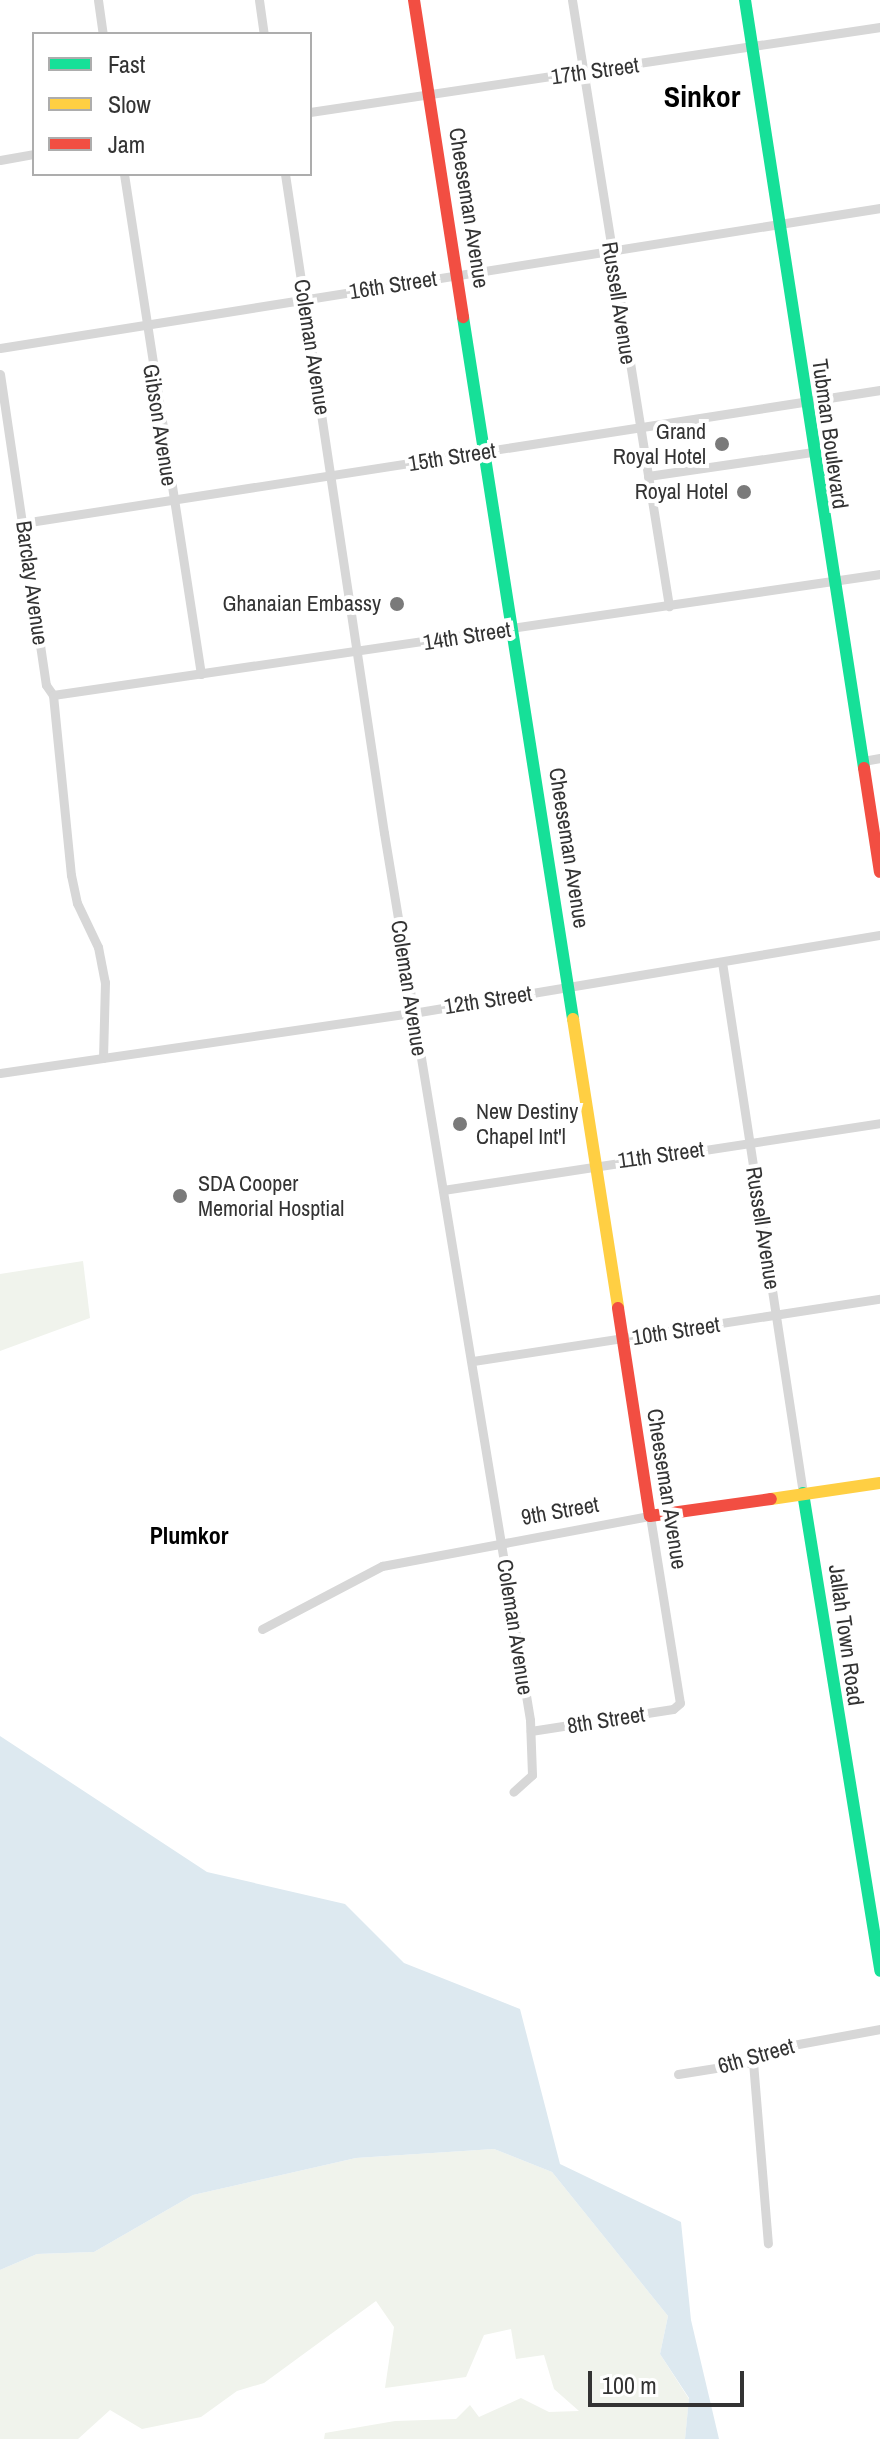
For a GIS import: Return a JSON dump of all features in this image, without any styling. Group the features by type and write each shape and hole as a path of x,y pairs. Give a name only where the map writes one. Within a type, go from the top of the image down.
{"main road":[{"name":"Cheeseman Avenue","path":"414,0 599,1163 650,1516"},
{"name":"Tubman Boulevard","path":"745,0 831,582 880,872"},
{"name":"9th Street","path":"650,1516 880,1483"},
{"name":"Jallah Town Road","path":"803,1493 880,1971"}],"street":[{"path":"98,0 103,32"},
{"path":"259,0 264,32"},
{"name":"Russell Avenue","path":"572,0 669,606"},
{"name":"17th Street","path":"312,112 753,50 880,27"},
{"path":"0,160 32,154"},
{"name":"Gibson Avenue","path":"124,176 201,674"},
{"name":"Coleman Avenue","path":"285,176 413,1013 473,1361 531,1731 532,1775 513,1792"},
{"name":"16th Street","path":"0,348 880,208"},
{"name":"Barclay Avenue","path":"0,374 46,685 53,695 71,875 77,903 98,947 105,982 103,1058"},
{"name":"15th Street","path":"23,523 880,390"},
{"path":"648,476 813,452"},
{"name":"14th Street","path":"53,695 358,653 880,574"},
{"path":"863,761 880,758"},
{"name":"12th Street","path":"0,1073 413,1013 880,935"},
{"name":"Russell Avenue","path":"722,962 803,1493"},
{"name":"11th Street","path":"443,1190 599,1163 880,1123"},
{"name":"10th Street","path":"473,1361 880,1299"},
{"name":"9th Street","path":"262,1629 382,1566 501,1541 650,1516"},
{"name":"Cheeseman Avenue","path":"650,1516 680,1703"},
{"name":"8th Street","path":"531,1731 673,1709 680,1703"},
{"name":"6th Street","path":"678,2074 753,2062 771,2049 880,2029"},
{"path":"753,2062 768,2243"}],"shaded area":[{"path":"83,1261 90,1318 0,1351 0,1274"},
{"path":"0,1736 207,1872 345,1904 404,1963 520,2009 560,2164 681,2222 691,2320 719,2439 685,2439 689,2398 660,2354 668,2316 552,2172 494,2149 356,2158 193,2195 94,2252 37,2254 0,2270"},
{"path":"494,2149 552,2172 668,2316 660,2354 689,2399 685,2439 324,2439 325,2433 395,2421 456,2419 470,2405 479,2417 521,2398 549,2412 579,2411 554,2389 544,2355 516,2359 511,2329 484,2335 466,2377 385,2388 394,2327 376,2301 264,2383 237,2391 201,2417 142,2429 110,2410 78,2439 0,2439 0,2270 37,2254 94,2252 193,2195 356,2158"}],"traffic: fast":[{"path":"745,0 864,768"},
{"path":"463,317 573,1019"},
{"path":"803,1493 880,1971"}],"traffic: slow":[{"path":"573,1019 618,1308"},
{"path":"771,1499 880,1483"}],"traffic: jam":[{"path":"414,0 463,317"},
{"path":"864,768 880,872"},
{"path":"618,1308 650,1516 771,1499"}],"place":[{"name":"Grand Royal Hotel","path":"722,444"},
{"name":"Royal Hotel","path":"744,492"},
{"name":"Ghanaian Embassy","path":"397,604"},
{"name":"New Destiny Chapel Int'l","path":"460,1124"},
{"name":"SDA Cooper Memorial Hosptial","path":"180,1196"}],"district":[{"name":"Sinkor","path":"702,96"},
{"name":"Plumkor","path":"189,1536"}]}
